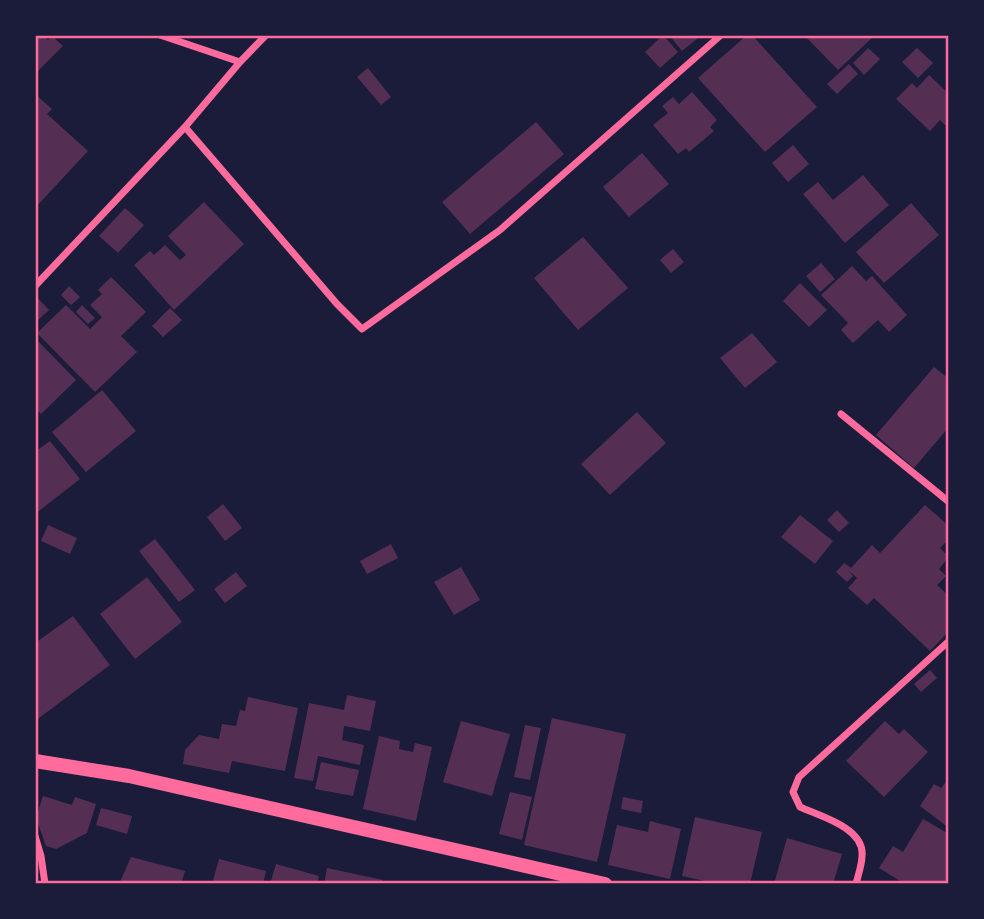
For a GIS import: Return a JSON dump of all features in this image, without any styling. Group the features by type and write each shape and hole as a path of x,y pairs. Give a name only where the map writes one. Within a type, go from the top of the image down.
{"main road":[{"path":"35,761 129,776 605,884"}],"street":[{"path":"160,35 240,62"},
{"path":"35,286 185,127 266,35"},
{"path":"185,127 337,304 362,329 500,230 722,35"},
{"path":"841,414 949,502"},
{"path":"856,884 863,854 858,840 842,825 800,807 793,792 799,777 949,641"},
{"path":"35,836 45,884"}],"building":[{"path":"35,35 42,35 48,40 52,36 63,46 36,73"},
{"path":"663,35 678,52 660,68 645,52"},
{"path":"669,35 698,35 699,37 682,51"},
{"path":"747,35 752,35 817,107 765,152 698,78"},
{"path":"804,35 875,35 838,70"},
{"path":"868,48 880,59 864,75 853,63"},
{"path":"917,48 933,63 918,78 902,62"},
{"path":"849,64 858,74 837,94 827,84"},
{"path":"368,68 391,97 381,105 357,77"},
{"path":"929,75 949,94 949,129 940,120 930,131 896,99 912,83 917,88"},
{"path":"692,92 717,120 710,127 714,131 689,152 686,148 678,154 653,125 668,113 662,106 673,97 679,104"},
{"path":"35,94 52,109 47,114 88,151 35,208"},
{"path":"536,122 564,154 470,234 442,202"},
{"path":"793,145 809,164 788,182 772,163"},
{"path":"642,153 669,184 629,217 603,187"},
{"path":"863,175 889,205 845,243 803,194 818,182 833,200"},
{"path":"204,202 244,244 174,310 134,265 150,251 154,255 165,245 180,260 186,255 168,236"},
{"path":"911,203 939,235 884,283 856,252"},
{"path":"125,208 144,225 118,253 99,236"},
{"path":"583,237 628,288 578,330 534,278"},
{"path":"673,249 684,262 671,273 660,260"},
{"path":"821,263 835,279 820,292 806,276"},
{"path":"852,266 866,281 872,276 907,315 889,332 878,320 853,343 841,330 848,323 821,295"},
{"path":"111,277 146,312 121,336 137,352 95,392 37,333 66,305 90,329 102,317 90,305 102,294 98,290"},
{"path":"800,283 827,310 809,327 783,301"},
{"path":"69,286 80,297 71,305 61,295"},
{"path":"35,295 49,310 35,323"},
{"path":"82,305 95,318 88,324 76,312"},
{"path":"170,308 182,320 163,337 152,326"},
{"path":"752,333 777,362 745,388 720,358"},
{"path":"35,338 76,380 41,414 35,408"},
{"path":"934,367 949,379 949,427 914,468 876,435"},
{"path":"102,390 136,431 86,472 52,432"},
{"path":"637,412 666,443 610,495 581,464"},
{"path":"50,441 80,479 35,514 35,452"},
{"path":"223,504 242,528 225,541 207,517"},
{"path":"925,505 949,526 949,539 940,548 949,557 939,569 946,576 937,585 949,596 949,631 930,651 874,598 867,605 848,588 857,578 848,570 853,576 847,582 836,572 844,563 851,568 872,545 880,553"},
{"path":"837,510 849,523 839,532 827,520"},
{"path":"800,515 833,541 815,564 781,537"},
{"path":"48,525 77,538 70,554 41,541"},
{"path":"155,539 195,590 179,602 139,551"},
{"path":"391,544 398,558 367,574 360,561"},
{"path":"461,567 480,600 454,615 434,582"},
{"path":"236,572 247,586 225,603 214,589"},
{"path":"147,577 182,622 135,659 100,614"},
{"path":"73,616 110,665 35,721 35,643"},
{"path":"930,670 937,678 921,692 914,684"},
{"path":"347,695 376,701 370,731 344,726 342,740 364,745 360,765 318,756 313,781 294,778 309,703 344,710"},
{"path":"248,697 298,708 285,771 232,761 229,773 183,764 185,750 199,735 219,739 222,724 236,726 240,710 245,711"},
{"path":"552,718 626,734 597,862 524,845"},
{"path":"461,721 510,734 492,796 443,782"},
{"path":"885,721 899,734 904,729 928,752 884,797 846,761"},
{"path":"525,725 541,728 530,780 514,777"},
{"path":"379,736 400,741 399,749 413,752 415,743 432,747 416,821 363,809"},
{"path":"321,762 359,770 353,796 315,789"},
{"path":"949,778 949,828 920,806 934,784 941,788"},
{"path":"510,792 532,797 522,840 499,834"},
{"path":"43,796 72,805 75,797 96,804 87,833 56,849 46,846 36,818"},
{"path":"623,797 643,801 641,813 621,809"},
{"path":"101,808 132,816 127,834 96,825"},
{"path":"695,817 762,832 750,884 719,884 682,876"},
{"path":"923,819 949,834 949,884 905,884 879,868 893,846 903,852"},
{"path":"650,821 681,829 670,879 608,865 617,825 648,832"},
{"path":"787,838 842,854 833,884 774,884"},
{"path":"131,857 185,871 181,884 119,884"},
{"path":"219,859 266,871 263,884 212,884"},
{"path":"276,864 319,876 317,884 270,884"},
{"path":"327,868 383,880 382,884 324,884"}]}
